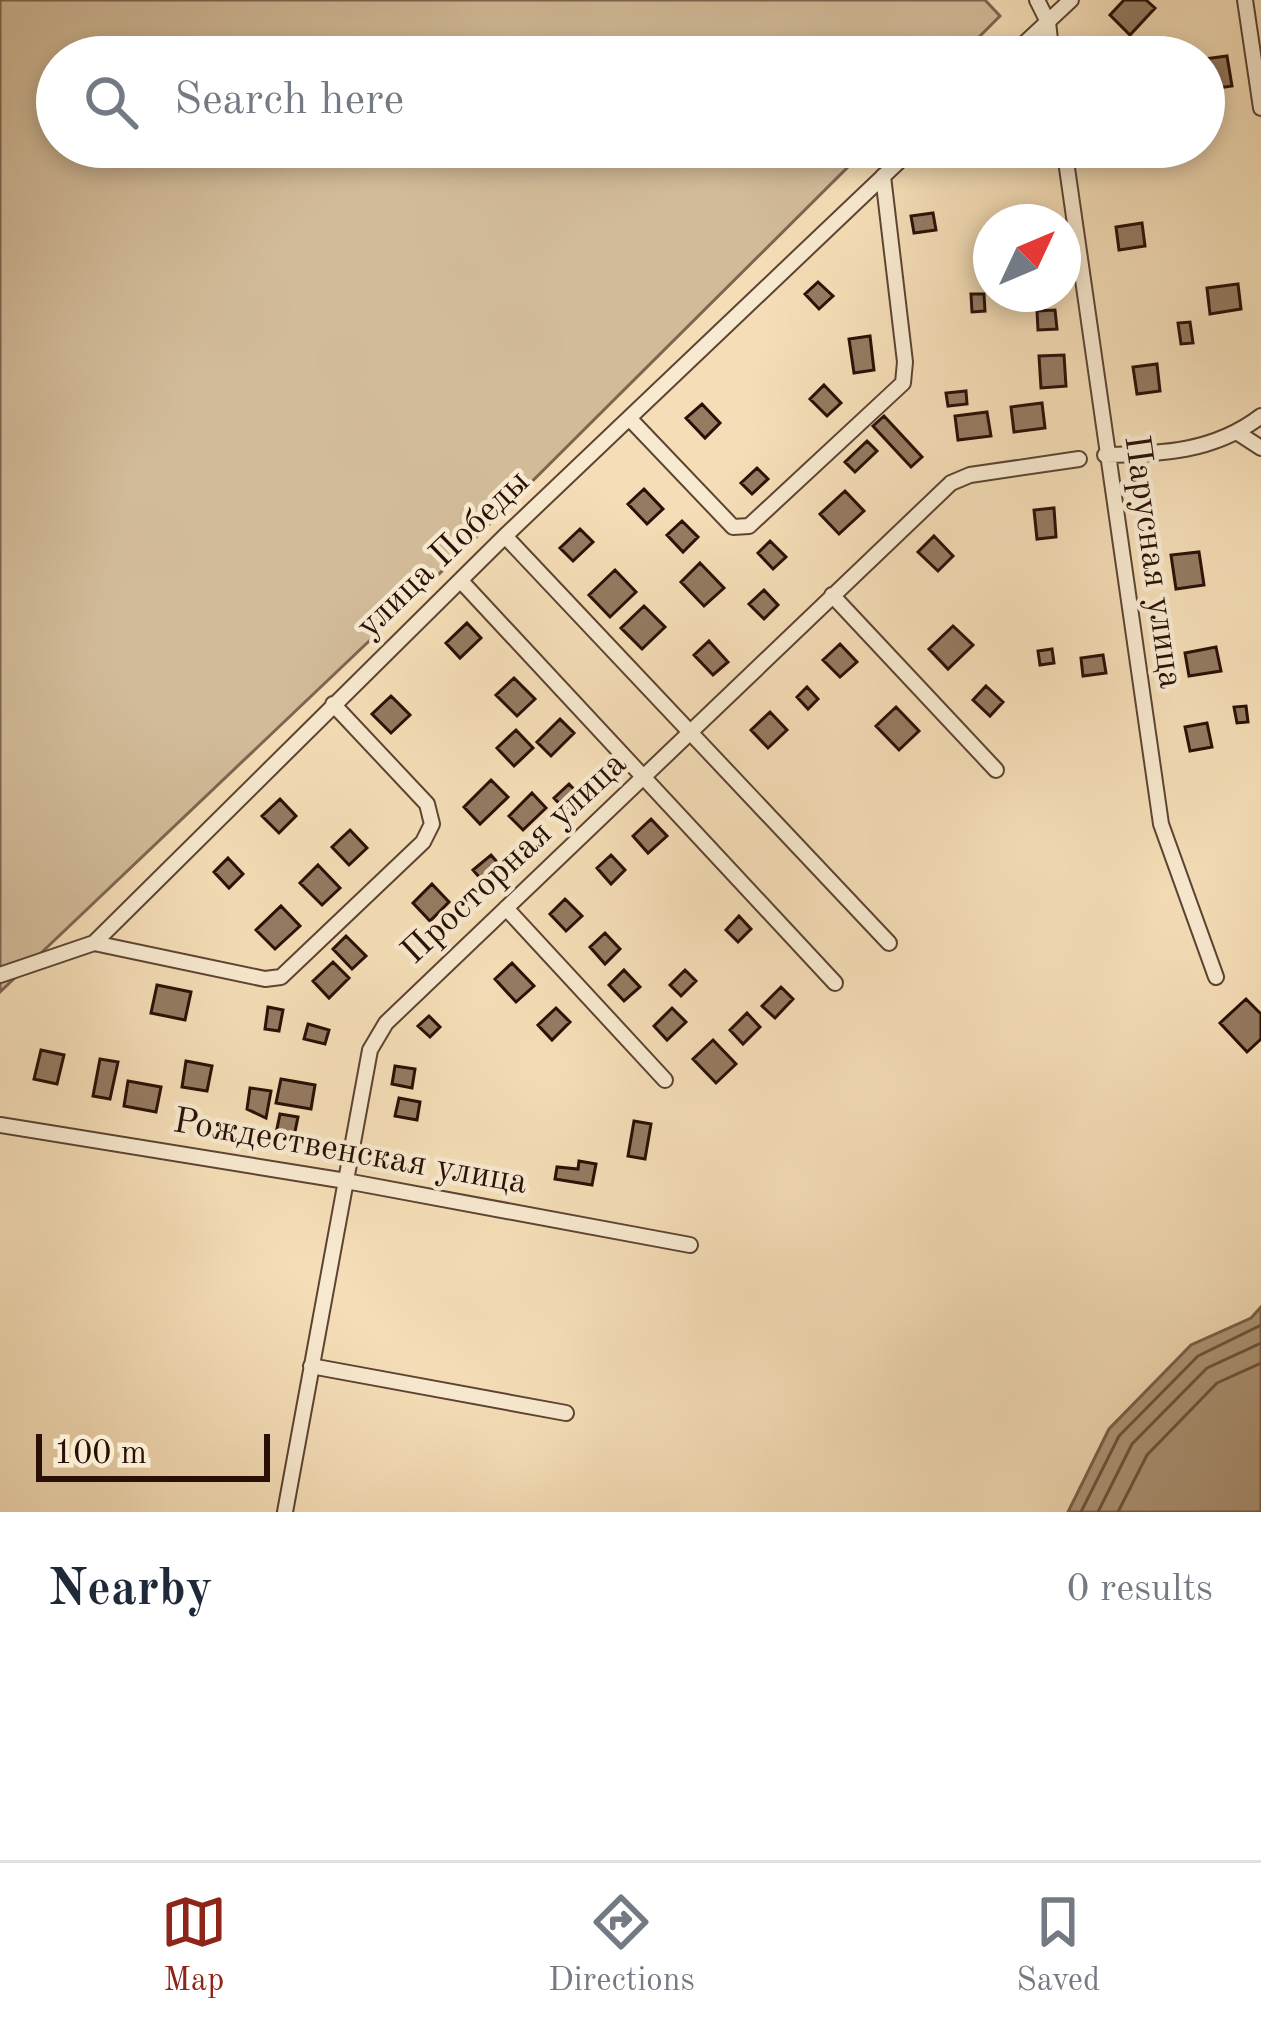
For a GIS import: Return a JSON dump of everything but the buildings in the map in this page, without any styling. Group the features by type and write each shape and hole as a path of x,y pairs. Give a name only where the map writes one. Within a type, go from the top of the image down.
{"street":[{"path":"1037,0 1050,36"},
{"path":"1033,36 1071,0"},
{"path":"1245,0 1261,108"},
{"name":"улица Победы","path":"0,975 94,943 505,536 892,168"},
{"name":"Парусная улица","path":"1067,168 1161,824 1216,977"},
{"path":"630,419 733,527 749,526 903,383 905,362 883,176"},
{"path":"1106,455 1166,454 1206,446 1238,433 1261,416"},
{"path":"1238,433 1261,448"},
{"name":"Просторная улица","path":"285,1512 370,1050 386,1023 952,483 970,475 1079,459"},
{"path":"505,536 889,944"},
{"path":"461,580 835,983"},
{"path":"832,595 996,770"},
{"path":"94,943 265,979 281,976 423,842 432,824 427,804 333,704"},
{"path":"506,908 665,1079"},
{"name":"Рождественская улица","path":"0,1125 346,1181 690,1245"},
{"path":"311,1366 566,1413"}],"shaded area":[{"path":"0,0 985,0 1000,16 980,36 36,36 36,168 847,168 428,585 0,992"}],"water":[{"path":"1261,1307 1261,1512 1068,1512 1109,1429 1191,1345 1251,1318"}]}
